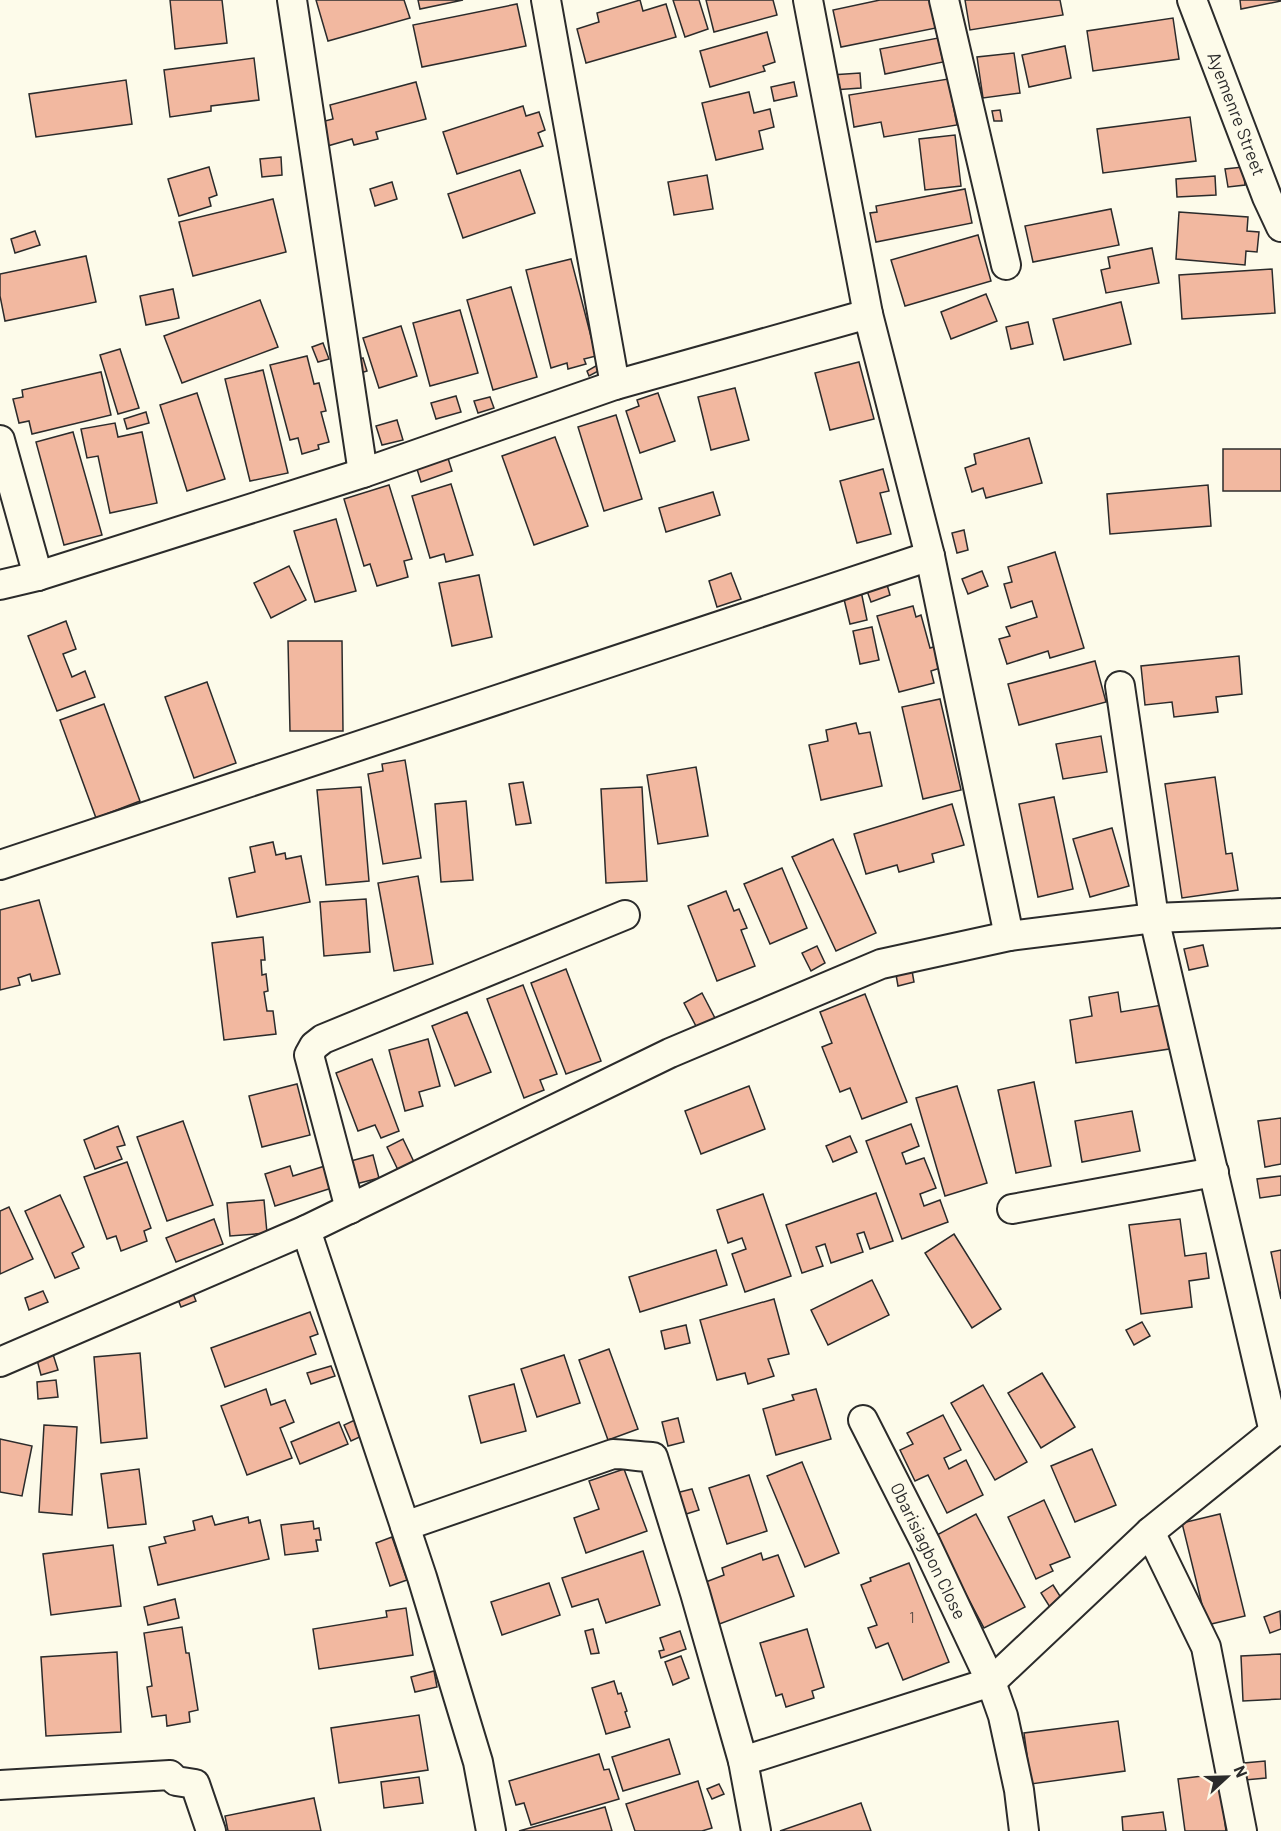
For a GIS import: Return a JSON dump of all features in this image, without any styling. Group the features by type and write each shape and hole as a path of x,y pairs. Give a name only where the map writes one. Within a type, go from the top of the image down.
{"street":[{"path":"292,0 363,474"},
{"path":"546,0 615,385"},
{"path":"808,0 868,314 930,556 1010,936"},
{"path":"944,0 1006,265"},
{"name":"Ayemenre Street","path":"1192,0 1267,197 1281,227"},
{"path":"0,585 38,576 363,474 615,385 868,314"},
{"path":"0,440 38,576"},
{"path":"0,865 930,556"},
{"path":"742,1761 991,1682 1150,1532 1278,1432 1154,918 1120,686"},
{"path":"0,1362 306,1230 670,1053 881,964 1010,936 1154,918 1281,913"},
{"path":"350,1209 309,1055 314,1046 323,1039 625,915"},
{"path":"1012,1209 1214,1172"},
{"path":"306,1230 405,1526 478,1761 491,1831"},
{"name":"Obarisiagbon Close","path":"863,1420 925,1542 991,1682 1003,1716 1019,1790 1024,1831"},
{"path":"405,1526 613,1454 653,1457 695,1593 742,1761 756,1831"},
{"path":"1150,1532 1206,1647 1242,1831"},
{"path":"0,1785 170,1775 176,1781 195,1784 211,1831"}],"building":[{"path":"170,0 222,0 227,43 175,49"},
{"path":"316,0 404,0 410,18 328,41"},
{"path":"418,0 463,0 420,9"},
{"path":"640,0 643,11 666,4 676,37 586,63 577,29 599,22 597,13"},
{"path":"673,0 699,0 708,29 685,37"},
{"path":"706,0 773,0 777,15 714,32"},
{"path":"880,0 930,0 936,28 841,47 833,10"},
{"path":"965,0 1060,0 1063,15 970,30"},
{"path":"1240,0 1281,0 1281,1 1241,9"},
{"path":"517,4 526,46 422,67 413,25"},
{"path":"1173,18 1179,59 1093,71 1087,31"},
{"path":"767,32 775,62 763,66 765,71 710,87 700,51"},
{"path":"938,38 943,62 885,74 880,49"},
{"path":"1065,46 1071,78 1029,87 1022,55"},
{"path":"1014,53 1020,93 983,98 977,57"},
{"path":"254,58 259,100 211,106 211,111 170,117 164,70"},
{"path":"860,73 861,88 833,90 831,75"},
{"path":"948,79 957,125 884,137 881,122 854,127 849,95"},
{"path":"126,80 132,124 36,137 29,94"},
{"path":"416,82 426,119 376,132 378,139 354,145 352,139 324,147 317,123 333,119 330,105"},
{"path":"794,82 797,96 774,101 771,87"},
{"path":"749,92 754,113 770,109 774,127 759,131 763,149 716,160 702,103"},
{"path":"523,106 526,116 539,112 545,130 538,133 543,146 457,174 443,132"},
{"path":"1000,110 1002,121 994,121 992,111"},
{"path":"1190,117 1196,161 1103,173 1097,129"},
{"path":"955,135 961,186 925,190 919,139"},
{"path":"281,157 282,175 262,177 260,159"},
{"path":"209,167 217,195 209,198 211,206 179,216 168,179"},
{"path":"1243,167 1245,185 1228,187 1225,169"},
{"path":"520,170 535,213 463,238 448,194"},
{"path":"707,175 713,209 674,215 668,182"},
{"path":"1215,176 1216,195 1177,197 1176,179"},
{"path":"392,182 397,199 375,206 370,189"},
{"path":"965,189 972,223 876,242 870,213 877,212 876,206"},
{"path":"273,199 286,252 193,276 179,222"},
{"path":"1111,209 1119,245 1033,262 1025,226"},
{"path":"1179,212 1248,217 1247,231 1259,232 1257,252 1246,251 1245,265 1176,259"},
{"path":"35,231 40,245 15,253 11,239"},
{"path":"978,235 991,281 905,306 891,260"},
{"path":"1152,248 1159,283 1106,293 1101,270 1110,268 1108,257"},
{"path":"86,256 96,302 5,321 0,296 0,274"},
{"path":"571,259 596,356 584,359 586,364 568,369 567,363 551,368 526,270"},
{"path":"1272,269 1275,313 1182,319 1179,275"},
{"path":"511,287 537,377 493,390 467,300"},
{"path":"173,289 179,318 146,325 140,296"},
{"path":"986,294 997,321 951,339 941,312"},
{"path":"260,300 278,347 182,383 164,336"},
{"path":"1121,302 1131,344 1064,360 1053,319"},
{"path":"460,310 478,373 430,386 413,323"},
{"path":"1028,322 1033,344 1011,349 1006,327"},
{"path":"401,326 417,376 379,388 363,338"},
{"path":"323,343 329,359 318,362 312,347"},
{"path":"120,349 139,408 118,414 100,355"},
{"path":"307,356 314,384 319,383 326,411 321,412 329,442 318,445 319,449 302,454 298,438 290,440 270,365"},
{"path":"363,358 367,371 354,375 350,362"},
{"path":"859,362 874,419 830,430 815,373"},
{"path":"601,363 604,368 589,376 587,371"},
{"path":"263,370 288,473 250,481 225,379"},
{"path":"101,372 111,415 32,434 29,421 19,423 13,399 23,397 22,390"},
{"path":"735,388 749,440 711,450 698,397"},
{"path":"197,393 225,479 187,491 160,405"},
{"path":"658,393 675,441 640,453 626,411 639,406 637,400"},
{"path":"456,396 461,412 436,419 431,403"},
{"path":"490,397 494,408 478,413 474,401"},
{"path":"146,412 149,423 127,429 124,419"},
{"path":"616,415 642,499 604,511 578,427"},
{"path":"397,420 403,440 382,445 376,426"},
{"path":"115,423 118,437 142,432 157,503 110,513 98,456 87,458 81,429"},
{"path":"73,432 102,535 64,545 36,442"},
{"path":"555,437 588,526 534,545 502,456"},
{"path":"1029,438 1042,483 986,498 983,488 972,492 965,468 976,464 974,454"},
{"path":"1223,449 1281,449 1281,491 1223,491"},
{"path":"447,455 452,471 421,482 416,466"},
{"path":"883,469 889,491 880,493 891,534 857,543 840,481"},
{"path":"451,484 473,555 446,562 444,554 430,558 412,496"},
{"path":"389,485 412,559 404,561 408,577 377,586 370,564 364,566 344,499"},
{"path":"1208,485 1211,526 1110,534 1107,494"},
{"path":"713,492 720,515 666,532 659,508"},
{"path":"336,519 356,591 315,602 294,531"},
{"path":"964,530 968,550 957,553 952,533"},
{"path":"1055,552 1084,648 1050,658 1048,651 1007,664 999,639 1010,636 1006,627 1037,617 1032,601 1011,608 1004,584 1012,582 1008,567"},
{"path":"289,566 306,600 271,618 254,583"},
{"path":"982,571 988,586 968,594 962,579"},
{"path":"731,573 741,599 717,607 709,581"},
{"path":"479,575 492,637 452,646 439,583"},
{"path":"886,581 890,595 871,602 866,588"},
{"path":"861,591 867,620 850,624 843,595"},
{"path":"913,606 916,617 921,615 930,648 937,646 943,667 931,671 934,683 899,692 877,616"},
{"path":"66,621 76,649 63,654 72,677 85,671 95,697 57,711 28,636"},
{"path":"872,627 879,660 860,664 853,631"},
{"path":"288,641 342,641 343,731 290,731"},
{"path":"1239,656 1242,694 1216,697 1218,712 1174,717 1172,702 1145,705 1141,666"},
{"path":"1095,661 1106,702 1019,725 1008,684"},
{"path":"207,682 236,763 194,778 165,697"},
{"path":"940,699 961,790 923,799 902,707"},
{"path":"104,704 140,801 96,818 60,720"},
{"path":"856,723 859,734 870,732 882,786 821,800 809,745 828,741 826,730"},
{"path":"1101,736 1107,772 1063,779 1056,744"},
{"path":"405,760 421,858 383,864 368,774 383,771 382,764"},
{"path":"696,767 708,836 658,844 647,775"},
{"path":"1215,777 1226,854 1232,853 1238,890 1182,898 1165,784"},
{"path":"523,782 531,823 516,825 509,784"},
{"path":"361,787 369,881 326,885 317,790"},
{"path":"642,787 647,881 606,883 601,789"},
{"path":"1054,797 1073,889 1038,897 1019,804"},
{"path":"466,801 473,880 441,882 435,804"},
{"path":"952,804 964,845 932,854 934,862 899,872 897,865 866,874 854,834"},
{"path":"1112,828 1129,886 1090,897 1073,839"},
{"path":"833,839 876,933 836,951 792,857"},
{"path":"273,842 276,855 285,853 286,859 301,856 310,902 237,917 229,878 255,872 250,847"},
{"path":"782,868 807,928 770,944 744,884"},
{"path":"418,876 433,964 394,971 378,883"},
{"path":"726,891 734,911 739,909 747,928 741,930 755,966 717,981 688,906"},
{"path":"366,899 370,952 324,956 320,902"},
{"path":"39,900 60,974 32,981 30,974 18,978 20,985 0,990 0,910"},
{"path":"263,937 265,960 261,960 262,975 266,974 268,991 264,992 267,1011 273,1011 276,1034 224,1040 212,943"},
{"path":"1203,945 1208,966 1189,970 1184,949"},
{"path":"817,946 825,963 811,971 802,953"},
{"path":"911,965 914,982 898,986 895,969"},
{"path":"566,969 601,1061 566,1074 531,983"},
{"path":"523,985 557,1074 540,1080 544,1090 524,1098 487,999"},
{"path":"1118,992 1121,1012 1162,1005 1169,1049 1076,1063 1070,1020 1092,1016 1089,997"},
{"path":"702,993 717,1022 699,1032 684,1003"},
{"path":"865,994 907,1102 862,1119 850,1088 840,1092 822,1047 832,1043 820,1012"},
{"path":"467,1012 491,1072 455,1086 432,1026"},
{"path":"428,1039 440,1086 419,1092 423,1106 405,1111 389,1050"},
{"path":"372,1059 399,1131 381,1138 375,1125 358,1131 336,1073"},
{"path":"1034,1082 1051,1166 1016,1173 998,1090"},
{"path":"297,1084 310,1135 262,1147 249,1096"},
{"path":"749,1086 765,1129 701,1154 685,1111"},
{"path":"957,1086 987,1183 945,1196 916,1098"},
{"path":"1132,1111 1140,1151 1082,1162 1075,1121"},
{"path":"1281,1118 1281,1164 1265,1167 1258,1121"},
{"path":"183,1121 213,1205 167,1221 137,1137"},
{"path":"911,1124 919,1146 902,1153 906,1164 924,1158 936,1188 920,1194 924,1206 940,1200 948,1222 902,1239 866,1141"},
{"path":"118,1126 125,1145 117,1147 122,1159 95,1169 84,1140"},
{"path":"850,1136 857,1152 833,1162 826,1146"},
{"path":"403,1139 414,1162 398,1170 387,1147"},
{"path":"373,1155 379,1178 352,1185 347,1162"},
{"path":"127,1162 151,1228 144,1231 147,1241 121,1251 116,1236 107,1239 84,1177"},
{"path":"328,1165 335,1187 275,1206 265,1174 290,1166 293,1176"},
{"path":"1281,1176 1281,1195 1260,1198 1257,1179"},
{"path":"876,1193 893,1241 870,1249 864,1232 857,1234 863,1252 831,1263 825,1244 816,1247 823,1266 802,1273 786,1225"},
{"path":"763,1194 791,1276 745,1292 732,1254 746,1249 742,1238 728,1243 717,1210"},
{"path":"60,1195 84,1247 72,1253 79,1268 55,1278 25,1211"},
{"path":"264,1200 267,1233 230,1236 227,1203"},
{"path":"9,1207 33,1259 0,1274 0,1211"},
{"path":"214,1219 223,1244 176,1262 166,1238"},
{"path":"1180,1219 1185,1256 1206,1253 1209,1278 1189,1281 1192,1307 1141,1314 1129,1225"},
{"path":"954,1234 1001,1309 972,1328 925,1253"},
{"path":"716,1250 727,1285 640,1312 629,1277"},
{"path":"1281,1250 1281,1299 1271,1252"},
{"path":"872,1280 889,1315 828,1345 811,1310"},
{"path":"190,1286 196,1301 181,1307 175,1292"},
{"path":"43,1291 48,1302 29,1310 25,1298"},
{"path":"774,1299 789,1354 768,1359 774,1376 748,1384 745,1373 717,1380 700,1320"},
{"path":"310,1312 318,1334 310,1337 316,1354 225,1387 211,1348"},
{"path":"1142,1322 1150,1336 1134,1345 1126,1330"},
{"path":"686,1325 690,1343 665,1349 661,1331"},
{"path":"609,1349 638,1429 608,1440 579,1360"},
{"path":"52,1351 58,1370 41,1375 36,1356"},
{"path":"140,1353 147,1438 101,1443 94,1357"},
{"path":"564,1355 580,1403 537,1417 521,1369"},
{"path":"331,1366 335,1376 311,1384 307,1373"},
{"path":"1042,1373 1075,1427 1041,1448 1008,1393"},
{"path":"56,1380 58,1397 38,1399 37,1382"},
{"path":"514,1384 526,1431 481,1443 469,1396"},
{"path":"983,1385 1027,1462 995,1480 951,1403"},
{"path":"266,1389 271,1405 285,1400 294,1422 280,1428 292,1458 247,1475 221,1406"},
{"path":"816,1389 831,1439 776,1455 763,1409 794,1400 792,1395"},
{"path":"943,1415 961,1450 944,1458 949,1469 966,1460 983,1495 947,1513 928,1475 915,1481 900,1450 913,1444 907,1433"},
{"path":"678,1418 684,1442 668,1446 662,1422"},
{"path":"357,1419 364,1435 351,1441 344,1425"},
{"path":"339,1422 348,1444 300,1464 291,1442"},
{"path":"44,1425 77,1427 72,1515 39,1512"},
{"path":"0,1439 32,1446 22,1496 0,1492"},
{"path":"1092,1449 1116,1505 1075,1522 1051,1466"},
{"path":"802,1462 839,1553 805,1567 767,1476"},
{"path":"139,1469 146,1524 108,1528 101,1474"},
{"path":"624,1469 647,1531 586,1553 574,1518 599,1509 589,1481"},
{"path":"749,1475 767,1531 727,1544 709,1488"},
{"path":"692,1489 699,1510 683,1515 676,1493"},
{"path":"1044,1500 1070,1557 1050,1565 1053,1571 1036,1579 1008,1517"},
{"path":"976,1514 1025,1607 984,1628 935,1536"},
{"path":"1220,1514 1245,1616 1207,1625 1182,1523"},
{"path":"212,1516 215,1525 248,1517 249,1523 260,1520 269,1559 158,1585 149,1547 166,1543 164,1537 195,1530 193,1521"},
{"path":"313,1521 314,1529 319,1528 321,1540 316,1540 318,1551 285,1555 281,1525"},
{"path":"392,1537 407,1580 390,1586 376,1543"},
{"path":"113,1545 121,1606 51,1615 43,1554"},
{"path":"643,1551 660,1605 606,1623 598,1599 572,1607 562,1578"},
{"path":"761,1553 763,1560 778,1555 794,1596 714,1626 698,1585 724,1575 722,1568"},
{"path":"909,1563 949,1662 903,1680 888,1643 876,1648 868,1628 877,1625 861,1585 871,1581 870,1578"},
{"path":"549,1583 560,1615 502,1635 491,1602"},
{"path":"1053,1585 1065,1604 1053,1612 1041,1593"},
{"path":"175,1599 179,1618 148,1625 144,1607"},
{"path":"406,1608 413,1655 319,1669 313,1629 387,1617 386,1611"},
{"path":"1280,1611 1281,1629 1270,1633 1264,1617"},
{"path":"182,1627 186,1653 189,1653 198,1710 189,1712 190,1722 167,1726 166,1715 152,1717 147,1687 152,1686 144,1633"},
{"path":"593,1629 599,1653 591,1654 585,1631"},
{"path":"807,1629 824,1687 812,1691 814,1698 786,1707 782,1694 776,1696 760,1643"},
{"path":"680,1631 686,1649 661,1658 659,1651 664,1650 660,1638"},
{"path":"117,1652 121,1732 46,1736 41,1657"},
{"path":"1281,1654 1281,1699 1243,1701 1241,1656"},
{"path":"681,1656 689,1678 673,1685 665,1662"},
{"path":"434,1671 437,1687 415,1692 411,1677"},
{"path":"614,1681 618,1694 621,1693 630,1727 606,1734 592,1688"},
{"path":"419,1715 428,1770 339,1783 331,1728"},
{"path":"1118,1721 1125,1771 1031,1784 1024,1733"},
{"path":"669,1739 680,1774 623,1791 612,1757"},
{"path":"599,1754 604,1770 609,1769 619,1799 531,1825 524,1803 516,1805 509,1781"},
{"path":"1265,1761 1266,1778 1245,1780 1244,1763"},
{"path":"1219,1774 1226,1831 1185,1831 1178,1779"},
{"path":"419,1777 423,1803 384,1808 381,1782"},
{"path":"698,1781 712,1828 702,1831 635,1831 626,1804"},
{"path":"719,1784 724,1794 712,1799 707,1789"},
{"path":"314,1798 321,1831 228,1831 225,1816"},
{"path":"861,1803 871,1831 780,1831"},
{"path":"605,1807 612,1831 519,1831"},
{"path":"1163,1812 1166,1831 1123,1831 1122,1817"}]}
